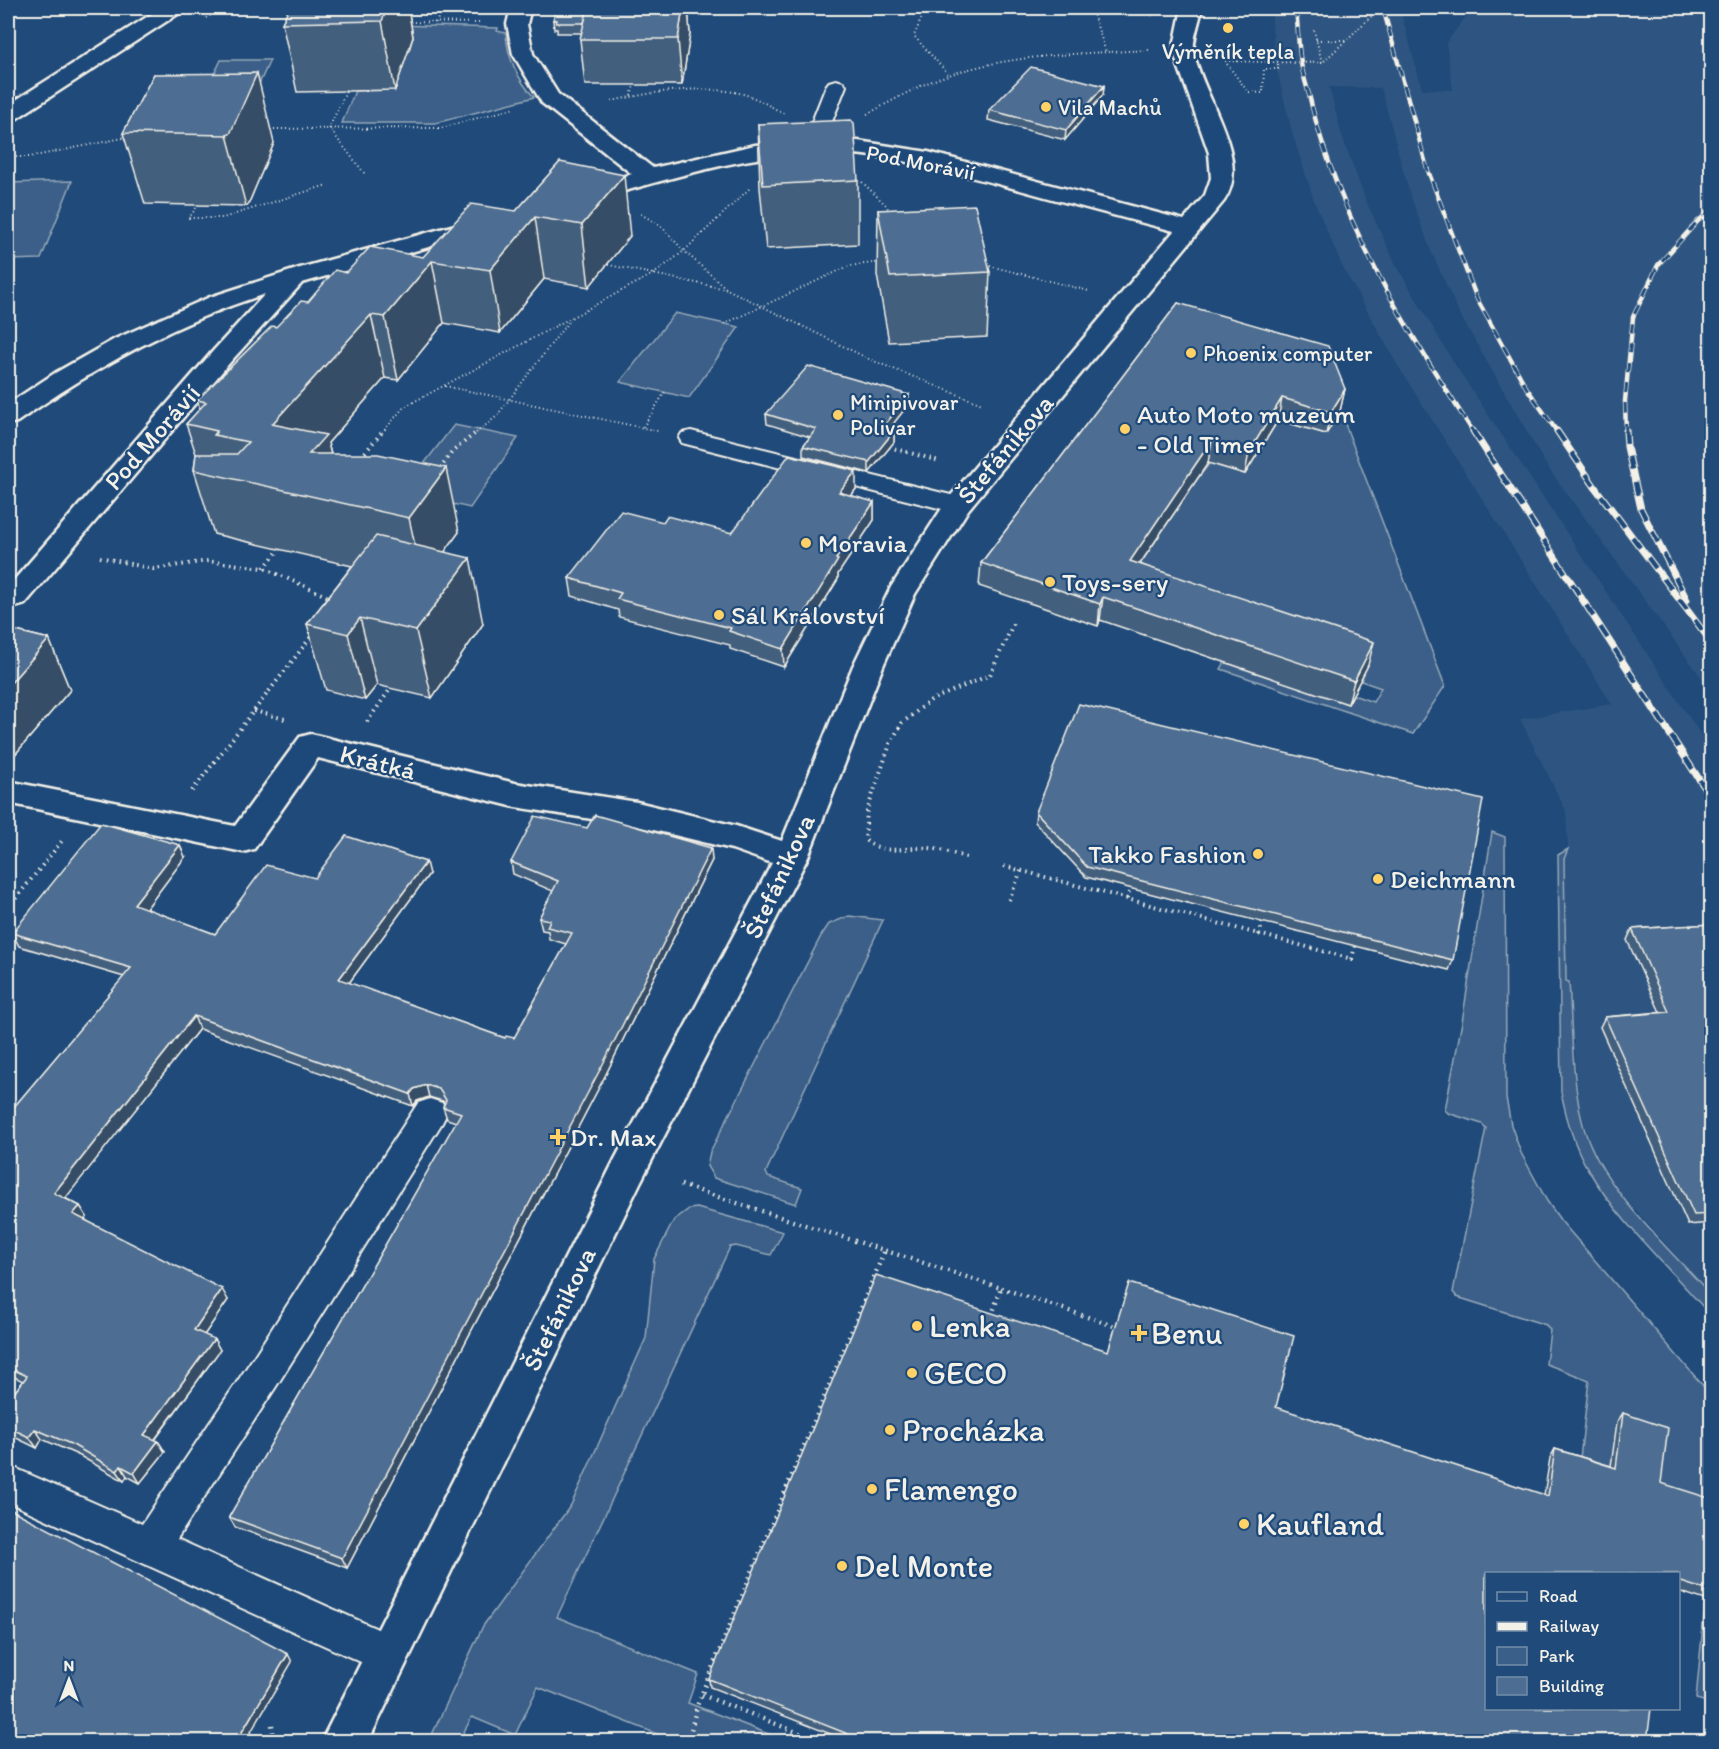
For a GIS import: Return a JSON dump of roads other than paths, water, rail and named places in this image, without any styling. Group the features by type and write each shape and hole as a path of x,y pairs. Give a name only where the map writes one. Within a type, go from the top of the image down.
{"street":[{"path":"8,114 174,8"},
{"name":"Štefánikova","path":"344,1742 628,1170 792,856 868,666 901,594 958,505 1216,196 1222,178 1220,153 1183,51 1192,8"},
{"path":"519,16 523,54 550,98 649,176"},
{"name":"Pod Morávií","path":"556,203 736,154 812,147 890,153 928,159 1188,228"},
{"path":"8,416 62,380 157,329 250,291 510,216"},
{"name":"Pod Morávií","path":"15,597 223,355 293,279"},
{"name":"Krátká","path":"8,792 87,810 243,840 311,745 515,795 637,814 736,838 792,856"}],"lane":[{"path":"812,147 836,86"},
{"path":"691,438 958,505"},
{"path":"149,1547 266,1370 430,1113"},
{"path":"8,1483 388,1654"}],"railway":[{"path":"1296,8 1303,74 1325,152 1341,195 1359,236 1401,316 1474,433"},
{"path":"1383,8 1427,168 1477,299 1526,387 1558,433"},
{"path":"1626,433 1625,401 1633,317 1658,265 1698,221 1712,210"},
{"path":"1473,431 1712,799"},
{"path":"1557,431 1597,490 1712,643"},
{"path":"1626,431 1627,447 1641,509 1687,600"}],"place":[{"name":"Výměník tepla","path":"1228,28"},
{"name":"Vila Machů","path":"1046,107"},
{"name":"Phoenix computer","path":"1191,353"},
{"name":"Minipivovar Polivar","path":"838,415"},
{"name":"Auto Moto muzeum - Old Timer","path":"1125,429"},
{"name":"Moravia","path":"806,543"},
{"name":"Toys-sery","path":"1050,582"},
{"name":"Sál Království","path":"719,615"},
{"name":"Takko Fashion","path":"1258,854"},
{"name":"Deichmann","path":"1378,879"},
{"name":"Dr. Max","path":"558,1137"},
{"name":"Lenka","path":"917,1326"},
{"name":"Benu","path":"1139,1333"},
{"name":"GECO","path":"912,1373"},
{"name":"Procházka","path":"890,1430"},
{"name":"Flamengo","path":"872,1489"},
{"name":"Kaufland","path":"1244,1524"},
{"name":"Del Monte","path":"842,1566"}]}
